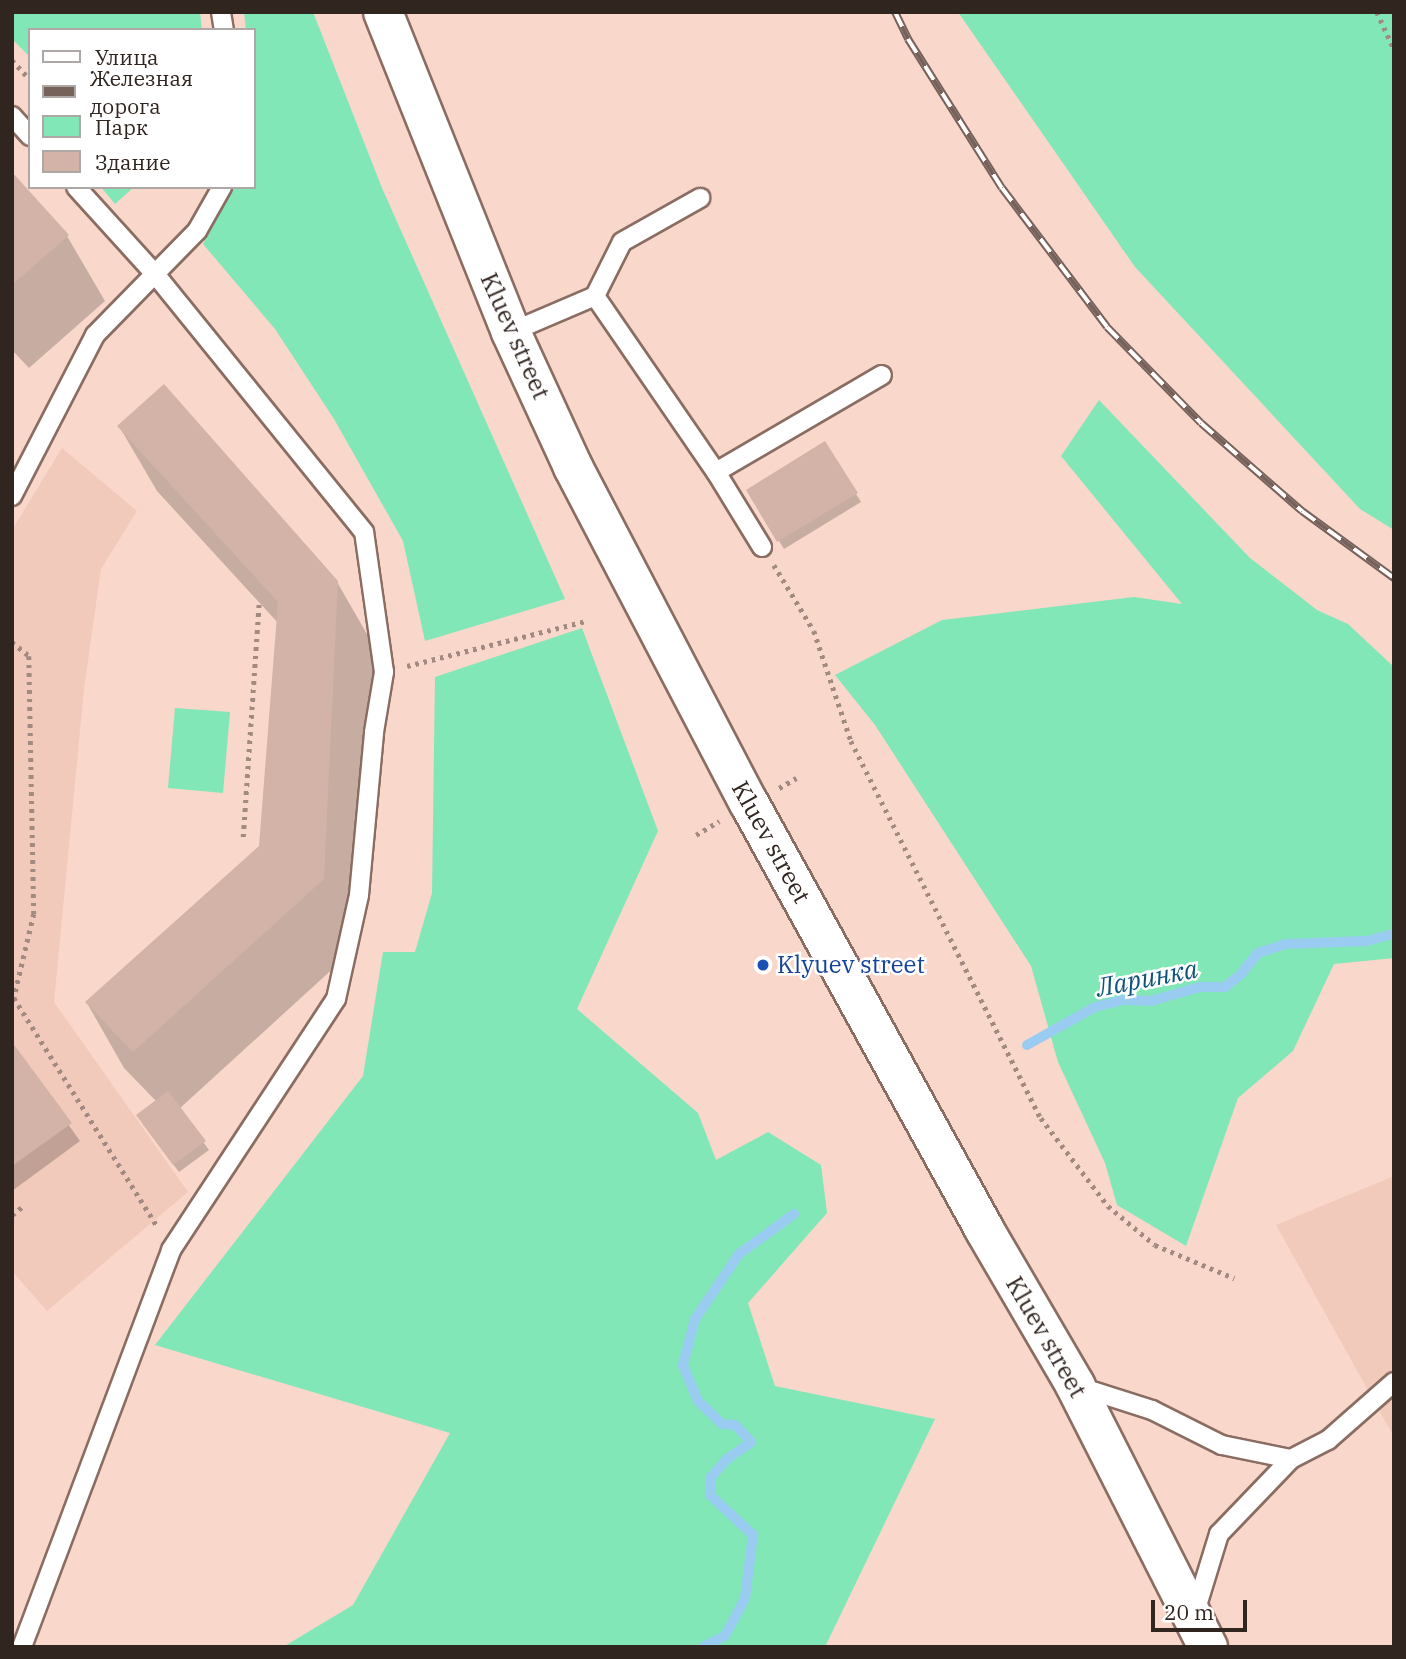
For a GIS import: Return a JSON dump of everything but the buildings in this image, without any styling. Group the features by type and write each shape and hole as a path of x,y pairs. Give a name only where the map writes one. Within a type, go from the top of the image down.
{"main road":[{"name":"Kluev street","path":"383,12 511,332 573,467 749,803 984,1229 1074,1385 1201,1631"}],"lane":[{"path":"12,117 28,134"},
{"path":"22,1647 171,1250 336,999 359,895 374,732 384,672 364,532 154,274 78,189"},
{"path":"12,496 95,335 197,231 221,189"},
{"path":"511,332 595,296 622,242 700,198"},
{"path":"595,296 716,472 762,547"},
{"path":"716,472 882,375"},
{"path":"1201,1631 1219,1534 1291,1459 1328,1440 1394,1382"},
{"path":"1074,1385 1152,1410 1222,1445 1291,1459"}],"path":[{"path":"1377,12 1394,49"},
{"path":"12,60 28,77"},
{"path":"762,547 814,631 851,741 1041,1118 1108,1206 1155,1245 1234,1278"},
{"path":"243,837 259,603"},
{"path":"384,672 586,621"},
{"path":"12,642 29,656 34,914 14,998 171,1250"},
{"path":"12,1215 22,1208"}],"shaded area":[{"path":"62,448 137,511 101,569 84,689 54,1002 188,1192 47,1311 12,1271 12,530"},
{"path":"1394,1176 1394,1437 1276,1225"}],"green space":[{"path":"12,12 200,12 202,28 28,28 28,55 12,39"},
{"path":"244,12 313,12 382,188 565,599 425,641 403,541 334,419 275,329 203,244 233,189 256,189 256,28 246,28"},
{"path":"958,12 1394,12 1394,530 1360,509 1135,267"},
{"path":"103,189 132,189 115,204"},
{"path":"1099,400 1250,558 1317,610 1348,624 1394,667 1394,958 1334,964 1293,1051 1238,1098 1186,1246 1117,1205 1105,1163 1058,1062 1031,966 875,725 835,675 942,620 1134,597 1182,604 1061,456"},
{"path":"582,628 658,831 577,1009 698,1113 716,1160 768,1132 821,1165 827,1213 748,1303 775,1386 935,1419 825,1647 283,1647 353,1605 450,1433 155,1345 363,1076 383,952 415,952 432,893 435,677"},
{"path":"175,708 230,712 223,793 168,788"}],"waterway":[{"name":"Ларинка","path":"1027,1045 1095,1007 1124,1000 1151,1001 1200,987 1225,987 1241,974 1258,953 1286,944 1367,941 1394,934"},
{"name":"Ларинка","path":"703,1647 725,1636 745,1598 753,1535 710,1495 711,1477 727,1459 751,1442 735,1425 722,1424 698,1401 683,1365 695,1319 739,1254 794,1214"}],"railway":[{"path":"895,12 908,39 1002,188 1107,327 1201,423 1302,511 1394,578"}],"place":[{"name":"Klyuev street","path":"763,965"}]}
